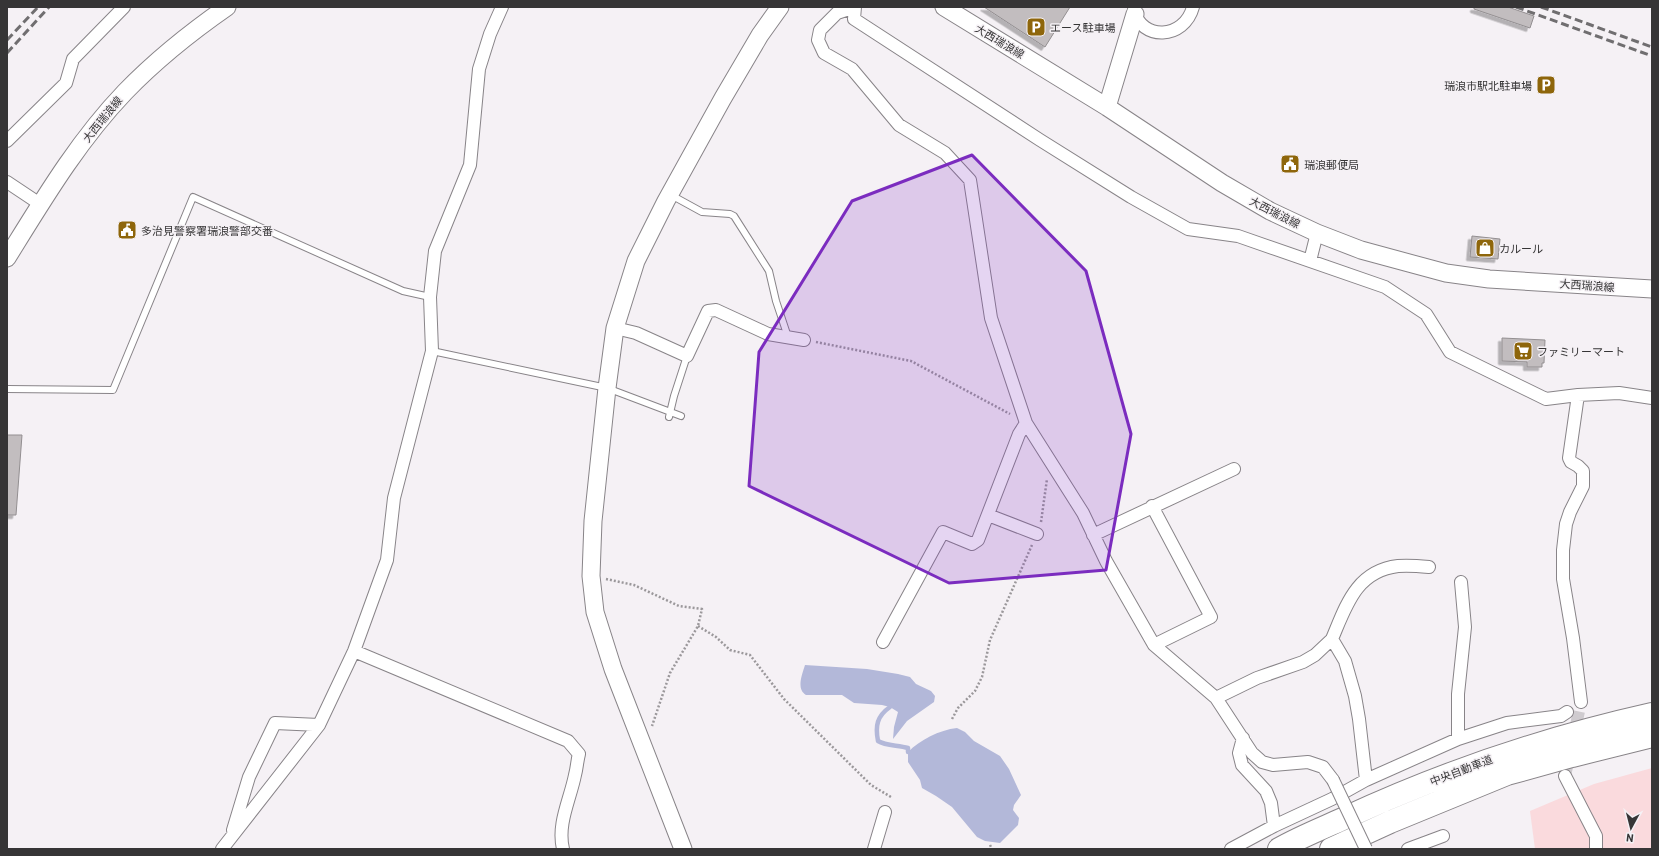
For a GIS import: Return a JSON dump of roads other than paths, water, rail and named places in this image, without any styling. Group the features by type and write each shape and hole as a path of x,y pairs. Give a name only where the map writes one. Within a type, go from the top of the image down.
{"highway":[{"name":"中央自動車道","path":"1279,849 1398,793 1505,753 1608,724 1652,714"},
{"name":"中央自動車道","path":"1331,849 1390,822 1507,774 1652,736"}],"main road":[{"name":"大西瑞浪線","path":"7,258 56,179 93,129 125,92 162,57 204,22 227,7"},
{"path":"683,849 605,647 595,612 591,576 593,521 607,388 615,328 636,261 670,194 723,98 760,35 780,7"},
{"name":"大西瑞浪線","path":"944,7 1107,107 1222,183 1270,211 1317,233 1361,250 1446,273 1489,279 1652,289"},
{"path":"1107,107 1134,10"}],"street":[{"path":"7,141 66,83 73,59 124,7"},
{"path":"222,849 319,725 354,651 387,560 394,498 432,351 430,297 434,251 470,165 479,69 490,34 502,7"},
{"path":"1366,849 1333,780 1323,767 1308,762 1273,764 1262,762 1252,753 1216,698 1154,645 1093,535 1083,513 1026,423 991,318 970,180 945,153 899,125 852,69 824,53 818,40 820,30 835,10 856,7 854,19 1040,140 1131,197 1188,229 1238,236 1385,287 1426,314 1450,352 1546,399 1578,395 1619,394 1652,398"},
{"path":"1134,10 1140,22 1148,29 1158,32 1168,32 1177,30 1185,23 1191,15 1193,7"},
{"path":"7,182 40,204"},
{"path":"1310,262 1317,233"},
{"path":"615,328 636,333 687,356 708,312 716,310 768,334 804,340"},
{"path":"1578,395 1569,458 1571,462 1584,472 1583,486 1570,512 1566,524 1563,550 1563,579 1573,638 1581,702"},
{"path":"883,642 943,532 972,544 978,540 1019,434 1026,423"},
{"path":"1093,535 1152,506 1234,469"},
{"path":"1152,506 1211,617 1154,645"},
{"path":"988,515 1037,534"},
{"path":"1216,698 1257,678 1303,662 1315,655 1332,639 1351,595 1367,578 1380,570 1398,566 1429,567"},
{"path":"1458,739 1458,694 1464,627 1461,582"},
{"path":"1332,639 1345,661 1355,696 1366,780"},
{"path":"354,651 568,741 579,754 560,838 563,849"},
{"path":"1231,849 1274,826 1332,799 1366,780 1458,739 1507,723 1561,716 1566,712"},
{"path":"231,838 249,777 276,723 319,725"},
{"path":"1243,738 1239,753 1242,765 1266,791 1271,803 1274,826"},
{"path":"1565,776 1596,836 1596,849"},
{"path":"874,849 884,812"},
{"path":"1408,849 1443,836"}],"lane":[{"path":"670,194 702,212 730,214 734,216 769,271 776,301 788,337"},
{"path":"7,388 113,390 193,197 403,290 430,297"},
{"path":"432,351 607,388 670,414 681,416"},
{"path":"670,414 687,356"}],"water":[{"path":"805,665 867,669 910,677 916,684 931,691 935,696 934,702 907,721 893,739 894,727 898,712 890,707 882,705 854,703 842,695 806,695 800,686"},
{"path":"957,728 965,732 974,741 1000,756 1009,769 1021,795 1014,805 1013,810 1019,818 1018,825 1000,843 985,841 977,837 952,807 922,788 920,780 908,762 908,752 918,743 937,733"}],"waterway":[{"path":"890,707 882,714 878,722 878,741 885,744 908,748 908,752"}],"tunnel":[{"path":"1565,776 1581,702"}],"railway":[{"path":"7,40 38,7"},
{"path":"7,53 49,7"},
{"path":"1516,7 1652,56"},
{"path":"1541,7 1652,47"}],"place":[{"name":"エース駐車場","path":"1036,27"},
{"name":"瑞浪市駅北駐車場","path":"1546,85"},
{"name":"瑞浪郵便局","path":"1290,164"},
{"name":"多治見警察署瑞浪警部交番","path":"127,230"},
{"name":"カルール","path":"1485,248"},
{"name":"ファミリーマート","path":"1523,351"}]}
